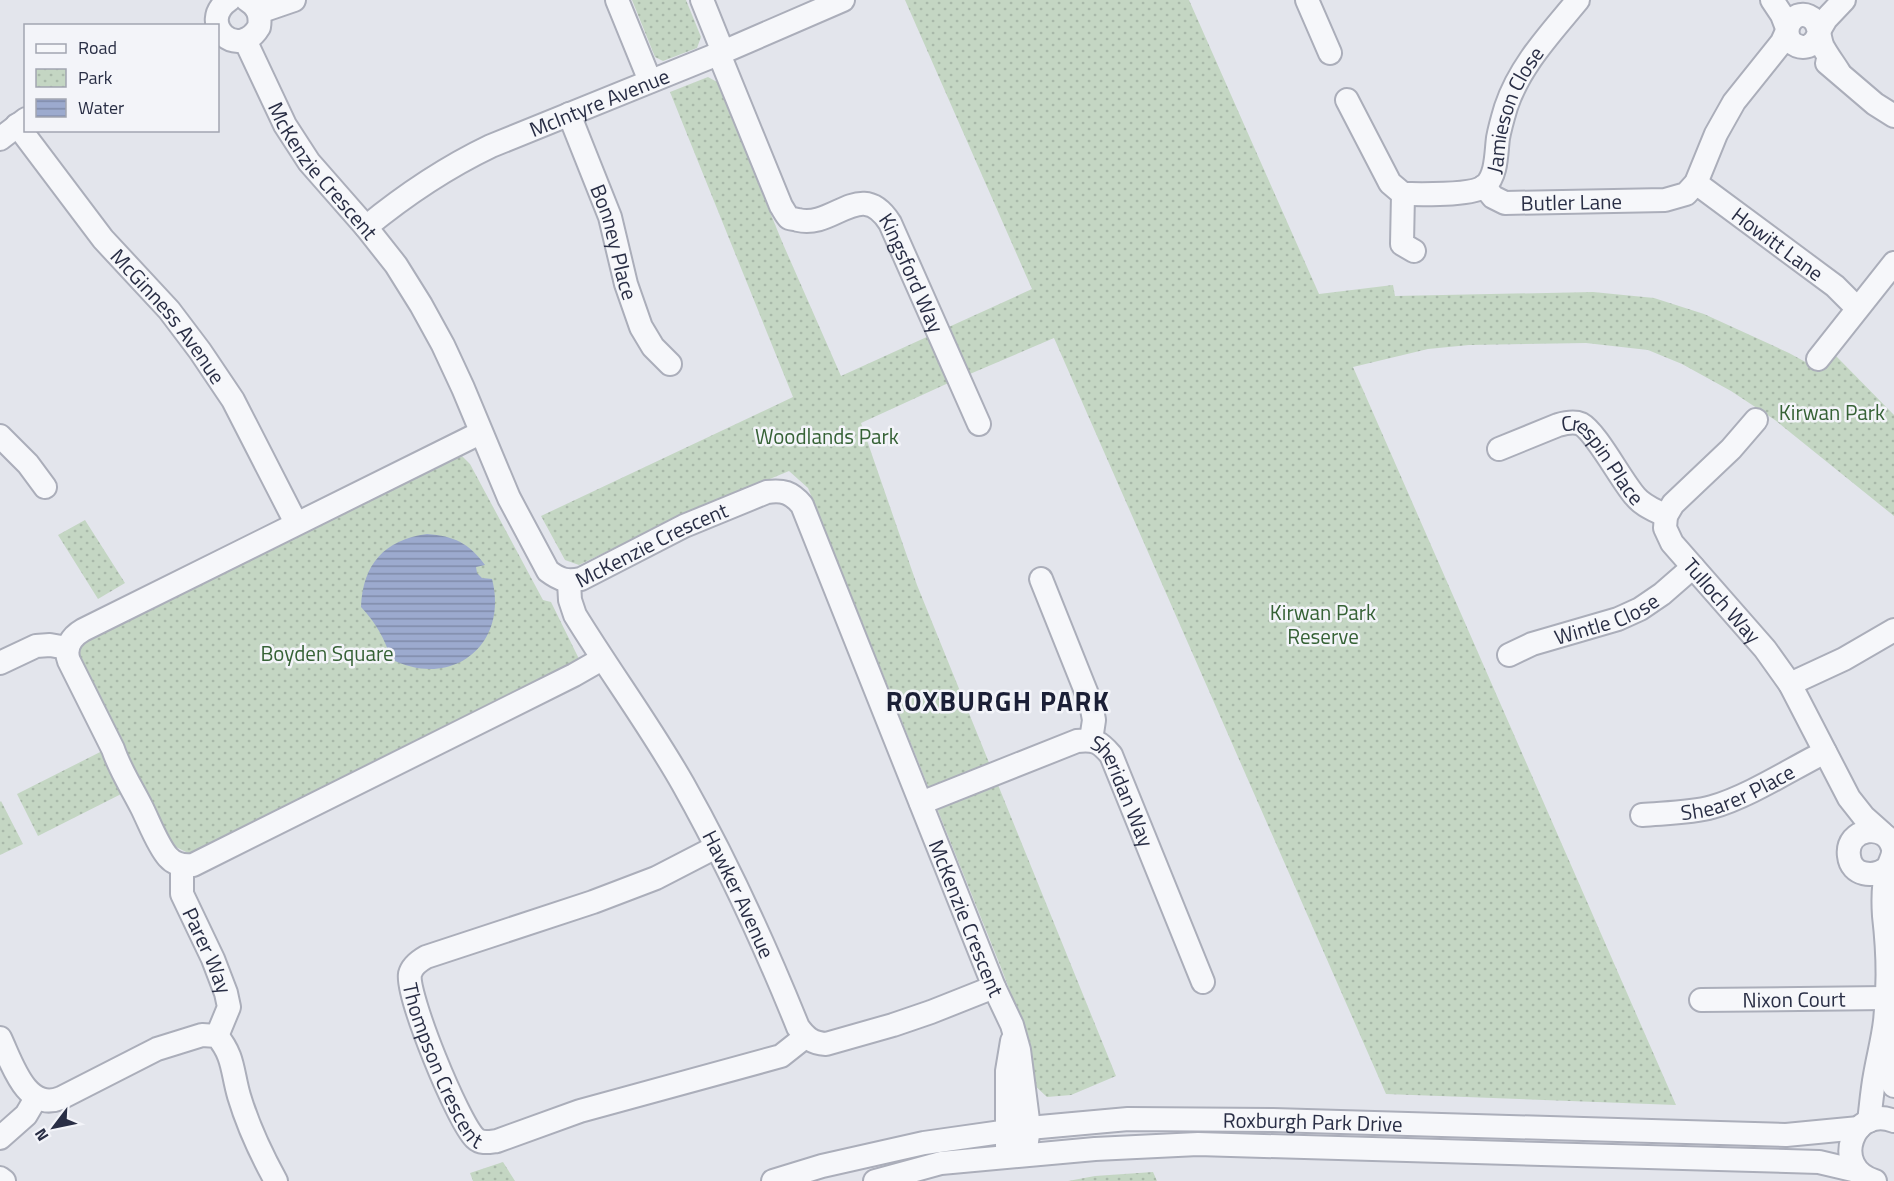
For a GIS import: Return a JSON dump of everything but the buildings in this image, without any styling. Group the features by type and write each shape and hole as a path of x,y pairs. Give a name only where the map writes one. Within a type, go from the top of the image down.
{"street":[{"path":"218,24 217,13 221,6 229,0"},
{"path":"219,29 230,40 245,40 255,34 259,27 253,6 294,0"},
{"path":"617,0 650,81"},
{"path":"702,0 721,53"},
{"name":"McIntyre Avenue","path":"366,227 422,184 459,161 490,146 721,53 843,0"},
{"path":"1307,0 1330,53"},
{"name":"Jamieson Close","path":"1403,194 1472,192 1484,186 1492,177 1498,135 1507,105 1520,75 1539,47 1578,0"},
{"path":"1772,0 1782,15 1803,32"},
{"path":"1777,0 1788,9 1816,53 1875,105 1894,116"},
{"path":"1696,183 1716,134 1734,102 1761,68 1788,51 1803,32 1827,19 1843,0"},
{"name":"McKenzie Crescent","path":"245,40 291,135 309,162 366,227 396,265 422,305 458,377 509,498 548,571 558,579 569,582 581,579 684,526 767,492 781,490 793,494 802,505 1011,1025 1021,1060 1029,1128 1016,1156"},
{"name":"Kingsford Way","path":"721,53 781,206 789,218 805,222 817,220 855,204 865,203 876,206 884,213 979,424"},
{"path":"1347,99 1390,183 1403,194 1402,244 1414,251"},
{"name":"Bonney Place","path":"568,114 609,217 626,284 641,327 653,347 670,364"},
{"name":"McGinness Avenue","path":"14,128 103,239 169,310 200,351 233,400 296,523"},
{"name":"Butler Lane","path":"1484,186 1493,197 1505,203 1665,200 1686,194 1696,183"},
{"name":"Howitt Lane","path":"1696,183 1835,286 1857,308"},
{"path":"1818,359 1894,263"},
{"path":"1666,516 1673,504 1720,459 1756,420"},
{"name":"Crespin Place","path":"1499,449 1558,425 1580,424 1591,434 1635,497 1646,506 1666,516"},
{"path":"480,433 83,630 73,638 67,648 69,661 113,750 117,763 162,848 169,858 182,866 193,865 602,659"},
{"path":"0,436 28,464 45,488"},
{"name":"Tulloch Way","path":"1666,516 1665,528 1672,543 1765,649 1790,684 1849,798 1864,817 1887,835"},
{"name":"Wintle Close","path":"1509,656 1532,644 1618,619 1640,609 1662,594 1692,567"},
{"path":"1041,579 1091,704 1094,720 1091,740"},
{"name":"Hawker Avenue","path":"569,582 570,600 575,615 683,783 751,914 798,1027 805,1037"},
{"path":"1790,684 1844,659 1894,630"},
{"path":"0,663 36,646 50,645 67,648"},
{"name":"Sheridan Way","path":"921,803 1077,741 1091,740 1102,745 1111,755 1203,982"},
{"name":"Shearer Place","path":"1642,815 1710,807 1732,800 1825,752"},
{"name":"Tulloch Way","path":"1849,798 1852,841"},
{"path":"1884,910 1872,888 1850,862 1848,855 1852,841 1862,832 1875,831 1887,835 1893,848 1893,855 1884,910 1888,947 1885,1022 1864,1124 1851,1144 1850,1154 1852,1163 1871,1178 1894,1179"},
{"name":"Thompson Crescent","path":"717,847 656,878 426,957 416,963 410,973 411,985 431,1050 442,1076 468,1129 476,1139 484,1143 497,1141 580,1111 781,1056 805,1037"},
{"path":"1860,872 1874,875 1891,863"},
{"name":"Parer Way","path":"182,866 182,894 213,959 229,1007 217,1036"},
{"path":"805,1037 815,1043 826,1044 893,1026 994,987"},
{"name":"Nixon Court","path":"1701,1000 1886,998"},
{"path":"1885,1022 1894,1086"},
{"name":"McKenzie Crescent","path":"1011,1025 1012,1049 1007,1071 1006,1131 1016,1156"},
{"path":"0,1038 26,1089 36,1098 55,1100 157,1049 202,1035 217,1036 226,1046 231,1057 239,1095 254,1136 276,1181"},
{"path":"0,1138 26,1115 36,1098"},
{"name":"Roxburgh Park Drive","path":"773,1181 822,1166 924,1143 1029,1128 1128,1119 1273,1120 1786,1135 1864,1124 1879,1119 1894,1121"},
{"name":"Roxburgh Park Drive","path":"875,1181 940,1163 1095,1149 1198,1144 1819,1162 1871,1178"},
{"path":"0,1178 4,1181"}],"green space":[{"path":"632,0 686,0 701,37 697,48 663,61 655,57"},
{"name":"Kirwan Park Reserve","path":"905,0 1189,0 1319,294 1393,285 1395,296 1593,292 1654,298 1704,314 1789,353 1822,371 1836,356 1894,415 1894,516 1775,420 1731,391 1682,364 1648,350 1586,343 1469,345 1428,349 1353,367 1676,1105 1386,1094 1054,338 861,423 917,585 1116,1076 1071,1095 1047,1097 1033,1084 1028,1039 808,488 789,471 674,519 579,565 565,560 541,516 793,397 670,92 708,77 717,82 783,244 841,376 1032,289"},
{"name":"Boyden Square","path":"459,453 470,464 543,600 551,602 580,661 192,855 172,845 141,784 38,836 17,794 120,742 79,659 77,648 84,640"},
{"path":"85,520 125,583 98,599 58,535"},
{"path":"0,802 23,844 0,855"},
{"path":"503,1162 515,1181 473,1181 470,1173"},
{"path":"1153,1172 1157,1181 1068,1181 1095,1176"}],"water":[{"path":"427,534 453,539 473,551 485,565 476,567 477,573 482,578 492,579 495,603 492,624 484,641 471,655 454,665 435,669 414,667 391,659 379,631 361,607 366,578 379,557 399,542"}],"district":[{"name":"ROXBURGH PARK","path":"998,700"}],"park label":[{"name":"Kirwan Park","path":"1832,412"},
{"name":"Woodlands Park","path":"827,436"}]}
